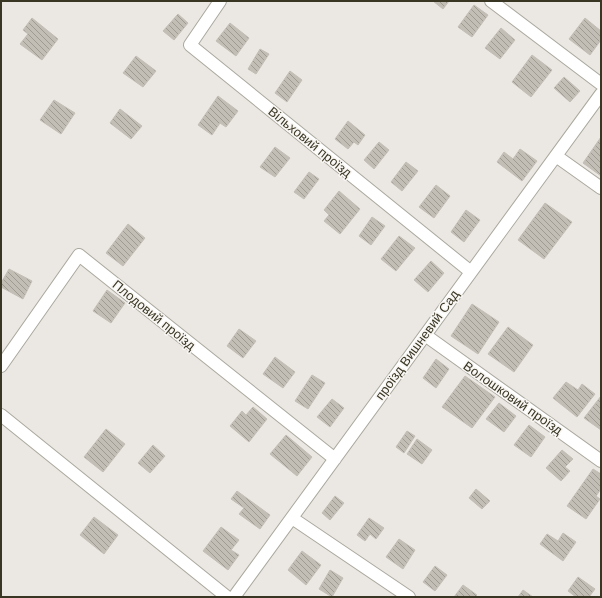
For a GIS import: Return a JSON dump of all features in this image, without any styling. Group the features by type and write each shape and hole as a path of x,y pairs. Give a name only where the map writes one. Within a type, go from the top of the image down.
{"street":[{"name":"Вільховий проїзд","path":"220,1 190,45 471,272"},
{"path":"491,1 601,84"},
{"name":"проїзд Вишневий Сад","path":"234,597 601,94"},
{"path":"556,156 601,188"},
{"name":"Плодовий проїзд","path":"1,366 79,255 335,459"},
{"name":"Волошковий проїзд","path":"425,335 601,461"},
{"path":"1,415 227,597"},
{"path":"292,518 409,597"}],"building":[{"path":"433,1 449,1 443,9"},
{"path":"474,5 488,15 472,37 458,27"},
{"path":"178,14 188,23 174,40 163,31"},
{"path":"32,18 58,39 42,60 20,44 28,34 23,30"},
{"path":"585,18 601,31 601,40 590,55 569,39"},
{"path":"230,23 249,38 236,56 216,41"},
{"path":"501,28 515,40 500,59 485,48"},
{"path":"260,49 269,54 256,74 248,69"},
{"path":"532,55 552,70 531,97 512,82"},
{"path":"136,56 156,71 143,87 123,73"},
{"path":"290,71 302,80 287,102 275,93"},
{"path":"564,77 580,91 570,102 554,88"},
{"path":"218,96 238,111 226,127 220,123 212,135 198,125"},
{"path":"54,100 75,113 61,134 40,120"},
{"path":"120,109 142,126 131,139 110,123"},
{"path":"348,121 365,135 358,145 354,142 348,149 335,139"},
{"path":"601,137 601,176 583,163"},
{"path":"379,142 389,150 374,169 364,160"},
{"path":"275,147 290,158 275,177 260,167"},
{"path":"520,149 537,161 522,181 497,162 504,152 513,159"},
{"path":"406,162 418,171 402,191 391,182"},
{"path":"309,172 319,179 304,199 294,192"},
{"path":"436,185 450,196 434,218 419,207"},
{"path":"339,191 360,209 340,234 324,221 329,215 324,210"},
{"path":"545,203 572,222 544,259 518,240"},
{"path":"466,210 480,220 464,242 451,232"},
{"path":"372,217 385,226 371,245 359,236"},
{"path":"128,224 145,238 123,266 106,253"},
{"path":"399,236 415,248 396,271 381,259"},
{"path":"431,261 444,273 428,292 414,280"},
{"path":"9,269 32,281 23,299 1,287 1,283"},
{"path":"107,290 125,303 111,323 93,311"},
{"path":"472,304 499,322 478,354 451,336"},
{"path":"508,327 533,345 514,372 488,354"},
{"path":"239,329 256,341 243,358 227,346"},
{"path":"275,357 295,372 283,388 263,374"},
{"path":"436,359 449,369 436,388 423,378"},
{"path":"312,375 325,383 308,409 295,401"},
{"path":"465,376 495,397 472,428 442,407"},
{"path":"566,382 578,390 582,384 595,394 577,417 553,398"},
{"path":"601,396 601,430 584,418"},
{"path":"332,399 344,408 330,427 317,417"},
{"path":"499,403 516,416 504,432 486,419"},
{"path":"253,407 267,419 249,442 230,426 242,411 246,415"},
{"path":"529,425 545,437 531,457 514,445"},
{"path":"106,429 125,444 103,472 84,457"},
{"path":"407,431 415,436 404,453 396,447"},
{"path":"286,435 312,457 297,476 270,454"},
{"path":"417,439 432,450 422,464 407,454"},
{"path":"153,445 165,456 150,473 138,463"},
{"path":"562,450 573,459 565,467 570,471 561,481 546,468"},
{"path":"593,469 601,474 601,489 596,496 600,499 586,519 567,506"},
{"path":"476,489 490,501 482,509 469,498"},
{"path":"237,491 270,515 260,529 239,514 244,508 231,499"},
{"path":"335,496 344,503 330,520 322,513"},
{"path":"94,517 118,535 104,554 80,535"},
{"path":"369,518 384,528 376,539 370,534 365,541 357,535"},
{"path":"221,527 239,540 231,550 239,555 228,570 203,551"},
{"path":"563,533 576,542 563,561 540,544 547,534 558,541"},
{"path":"399,539 415,550 403,569 386,557"},
{"path":"302,551 321,565 306,585 288,570"},
{"path":"435,566 447,575 435,591 423,582"},
{"path":"330,570 343,578 332,597 319,589"},
{"path":"578,577 595,589 589,597 576,597 568,591"},
{"path":"463,585 477,595 475,597 454,597"},
{"path":"523,590 533,597 518,597"}]}
